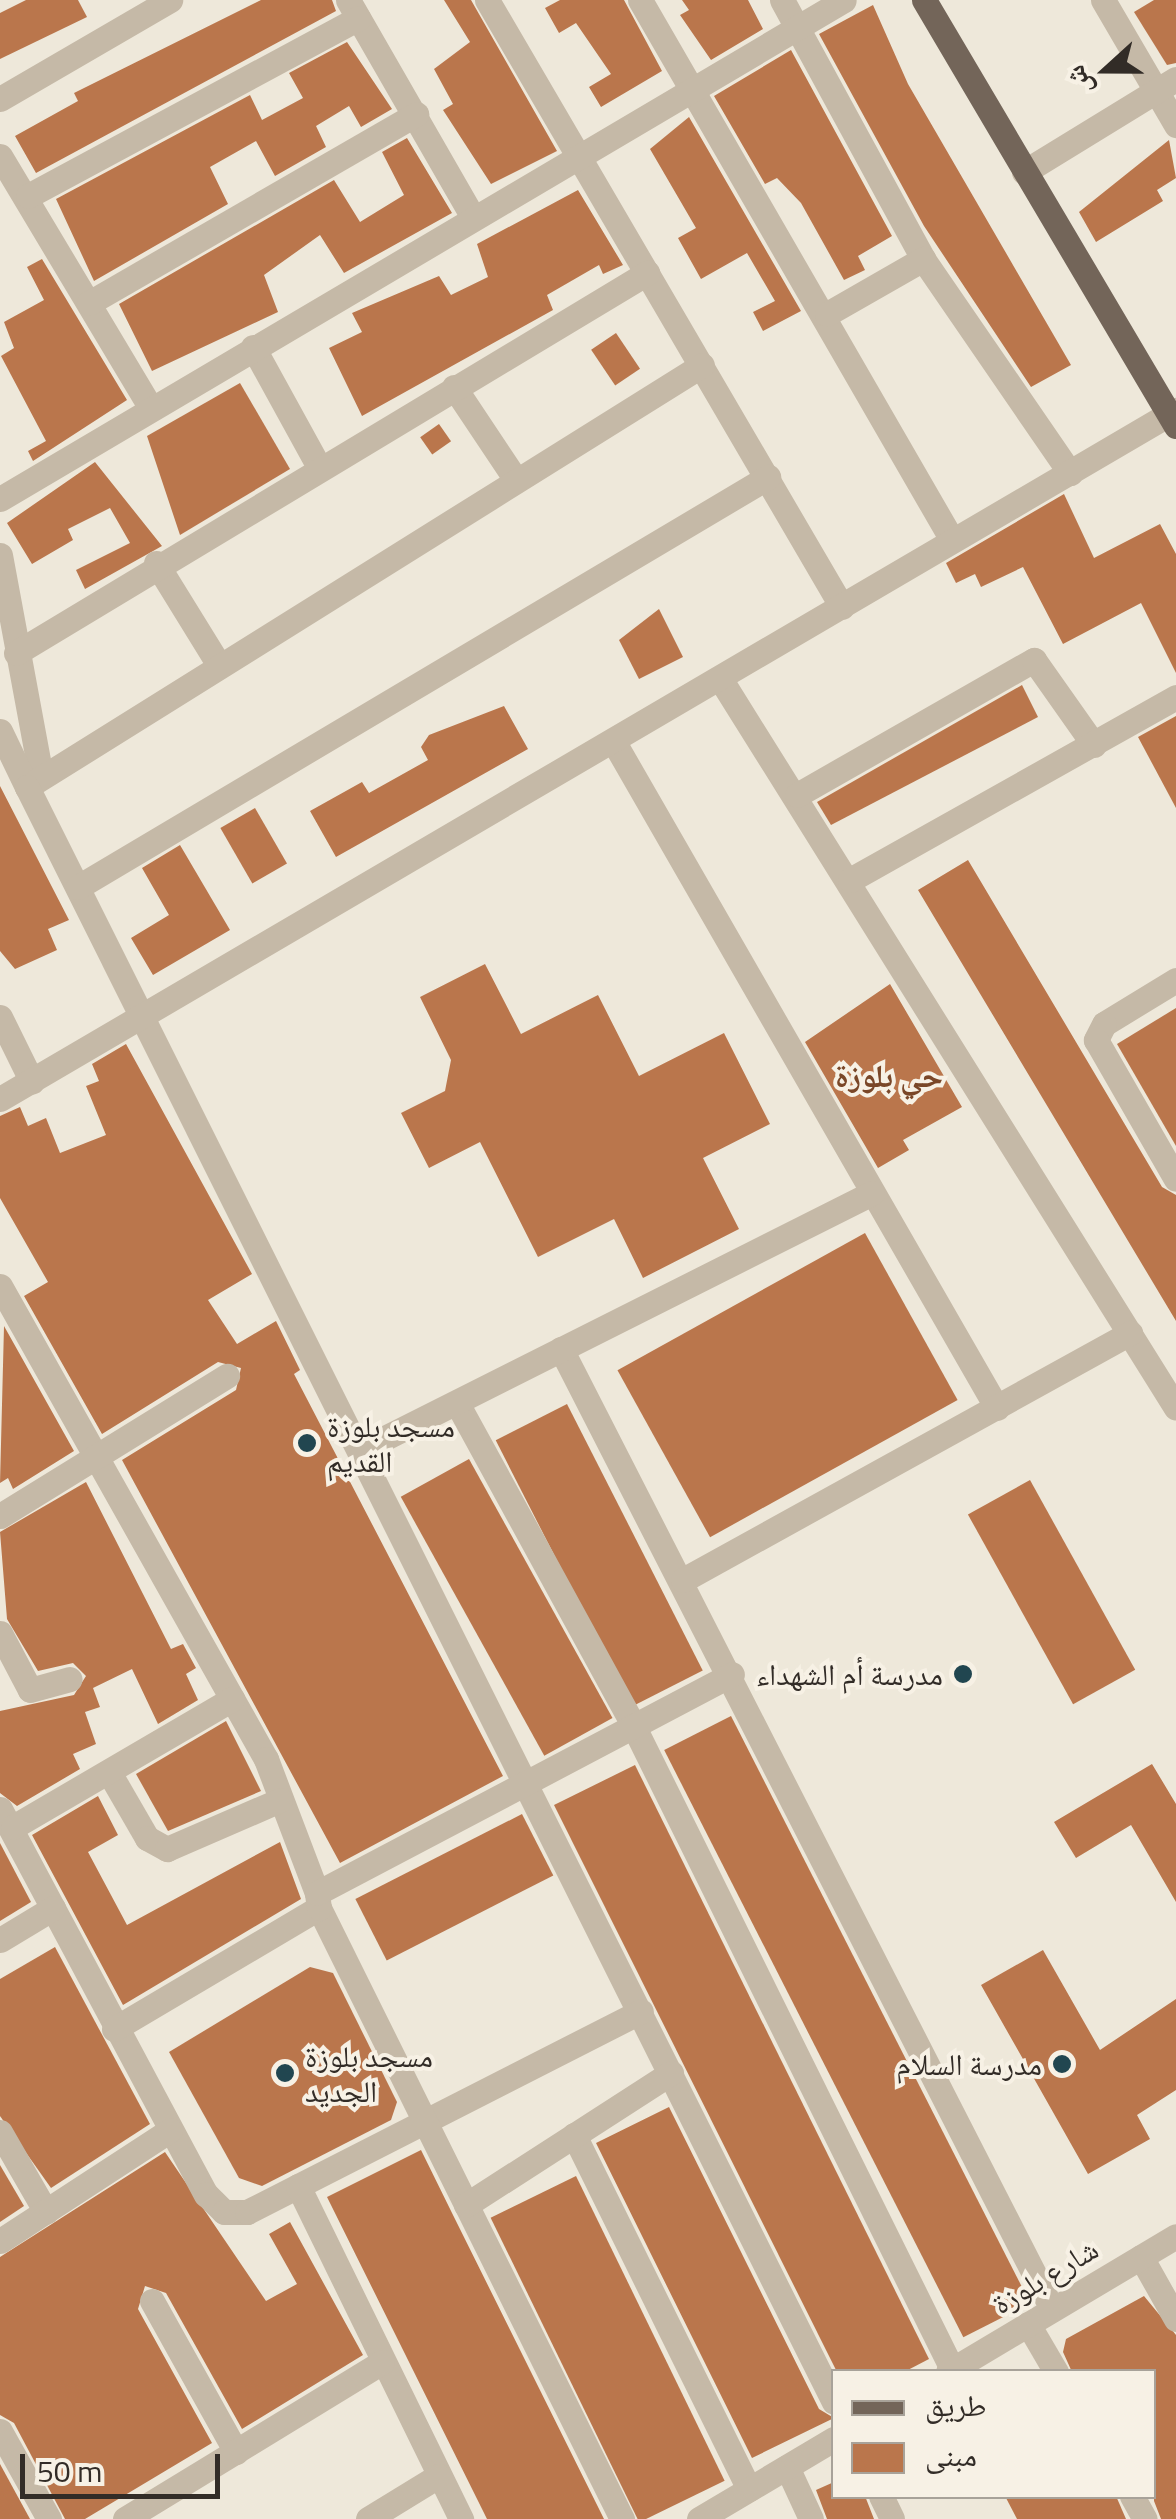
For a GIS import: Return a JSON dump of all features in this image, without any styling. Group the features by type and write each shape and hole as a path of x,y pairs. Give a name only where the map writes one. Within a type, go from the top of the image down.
{"main road":[{"path":"924,0 1174,417"}],"street":[{"path":"0,99 170,0"},
{"path":"487,0 842,607"},
{"path":"640,0 689,91 826,314 952,540"},
{"path":"782,0 923,259 1070,473"},
{"path":"0,499 472,216 844,0"},
{"path":"1102,0 1166,85 1176,125"},
{"path":"28,196 353,9 472,216"},
{"path":"1024,172 1166,85"},
{"path":"89,303 416,114"},
{"path":"0,156 28,196 150,407"},
{"path":"826,314 923,259"},
{"path":"16,653 156,563 647,273"},
{"path":"252,347 319,467"},
{"path":"34,782 702,365"},
{"path":"454,387 516,480"},
{"path":"0,1100 614,744 952,540 1174,417"},
{"path":"78,888 768,477"},
{"path":"0,554 34,782"},
{"path":"156,563 218,666"},
{"path":"797,795 1034,660 1094,745"},
{"path":"721,680 797,795 1176,1408"},
{"path":"850,880 1176,697"},
{"path":"0,731 34,782 139,1022 361,1450 522,1783 831,2396"},
{"path":"614,744 997,1408"},
{"path":"1176,980 1104,1024 1096,1040 1176,1179"},
{"path":"0,1017 32,1082"},
{"path":"361,1450 872,1192"},
{"path":"3,1304 97,1459 232,1699 280,1800 318,1901 419,2124 466,2205 622,2519"},
{"path":"683,1580 1130,1333"},
{"path":"561,1349 732,1674 1052,2310"},
{"path":"0,1516 227,1376"},
{"path":"458,1403 633,1725 950,2369"},
{"path":"0,1633 30,1690 70,1679"},
{"path":"114,2029 318,1901 522,1783 732,1674"},
{"path":"232,1699 110,1774 6,1818 114,2029 170,2130 224,2212 247,2212 640,2011"},
{"path":"110,1774 147,1838 166,1850 191,1847 280,1800"},
{"path":"0,1940 53,1908"},
{"path":"466,2205 670,2073"},
{"path":"0,2240 170,2130"},
{"path":"0,2132 46,2212"},
{"path":"574,2135 749,2489"},
{"path":"298,2186 461,2519"},
{"name":"شارع بلوزة","path":"952,2369 1176,2236"},
{"path":"1141,2257 1176,2319"},
{"path":"152,2301 236,2452"},
{"path":"1028,2324 1054,2369"},
{"path":"125,2519 382,2362"},
{"path":"0,2431 49,2519"},
{"path":"699,2519 831,2441"},
{"path":"787,2467 811,2519"},
{"path":"368,2519 438,2476"}],"building":[{"path":"26,0 78,0 87,17 0,59 0,13"},
{"path":"261,0 332,0 336,11 36,173 15,136 78,101 74,93"},
{"path":"444,0 471,0 557,151 491,184 443,110 453,104 434,69 470,42"},
{"path":"560,0 624,0 662,71 601,107 589,87 611,74 576,23 559,33 545,8"},
{"path":"682,0 748,0 763,29 711,60 680,15 689,10"},
{"path":"1154,0 1176,0 1176,63 1167,65 1134,12"},
{"path":"873,5 908,84 1071,365 1031,387 924,226 819,34"},
{"path":"347,42 392,109 361,127 349,106 316,126 326,147 275,176 256,141 210,167 228,204 94,281 56,199 250,95 262,120 303,98 289,73"},
{"path":"791,50 892,236 858,256 865,270 844,280 801,203 777,178 765,184 714,96"},
{"path":"689,117 801,311 763,331 753,312 775,301 747,253 701,279 678,238 696,228 650,149"},
{"path":"407,138 452,213 344,273 320,235 264,275 278,312 152,371 119,304 334,180 360,222 404,195 382,152"},
{"path":"1169,140 1176,178 1157,190 1163,201 1096,242 1079,212"},
{"path":"578,190 623,265 603,274 599,265 547,295 553,310 362,416 329,348 362,332 352,313 439,276 451,295 488,277 477,244"},
{"path":"42,259 127,400 33,461 28,451 46,441 1,356 14,348 4,322 44,300 27,267"},
{"path":"616,333 640,369 615,385 591,350"},
{"path":"240,383 290,469 180,535 147,436"},
{"path":"439,424 451,441 432,454 420,437"},
{"path":"95,462 162,546 85,589 76,570 130,543 110,508 68,529 73,540 32,564 7,523"},
{"path":"1064,494 1094,558 1160,524 1176,554 1176,673 1141,603 1063,644 1023,567 981,587 975,574 956,583 946,563"},
{"path":"659,609 683,657 639,679 619,640"},
{"path":"1022,685 1038,717 831,825 817,802"},
{"path":"504,706 528,749 336,857 310,811 362,782 369,793 428,760 421,747 429,735"},
{"path":"1176,716 1176,808 1138,737"},
{"path":"0,786 69,920 48,929 57,950 15,969 0,951"},
{"path":"255,808 287,863 252,883 220,828"},
{"path":"180,845 230,930 153,975 131,938 169,915 142,868"},
{"path":"968,860 1162,1187 1176,1195 1176,1321 918,890"},
{"path":"485,964 521,1034 598,995 639,1076 724,1033 770,1124 703,1158 739,1229 643,1278 614,1219 538,1257 480,1142 429,1168 401,1113 445,1091 451,1060 420,997"},
{"path":"890,984 962,1107 903,1140 909,1150 878,1168 805,1042"},
{"path":"1176,1008 1176,1146 1117,1044"},
{"path":"126,1044 252,1274 208,1300 237,1344 276,1321 300,1370 294,1374 503,1776 340,1863 122,1460 236,1390 241,1368 218,1362 102,1434 24,1296 48,1282 0,1198 0,1116 20,1107 28,1126 46,1118 60,1153 106,1135 86,1086 99,1081 92,1064"},
{"path":"865,1233 958,1400 710,1537 617,1370"},
{"path":"4,1326 74,1451 13,1489 8,1478 0,1483"},
{"path":"567,1404 703,1670 631,1707 496,1440"},
{"path":"469,1459 613,1718 544,1756 401,1497"},
{"path":"1030,1480 1135,1670 1073,1704 968,1514"},
{"path":"86,1482 171,1649 183,1644 196,1668 186,1674 198,1700 158,1724 132,1669 93,1688 100,1707 85,1712 96,1744 73,1754 80,1769 17,1806 0,1793 0,1711 74,1695 86,1676 73,1663 38,1671 7,1619 0,1532"},
{"path":"731,1716 1030,2303 963,2337 664,1750"},
{"path":"226,1721 261,1791 168,1831 136,1774"},
{"path":"1152,1764 1176,1804 1176,1902 1131,1825 1076,1858 1054,1822"},
{"path":"635,1765 929,2359 910,2369 836,2369 554,1805"},
{"path":"98,1796 118,1835 88,1852 127,1925 280,1842 301,1899 123,2005 32,1835"},
{"path":"522,1814 553,1875 387,1960 355,1899"},
{"path":"0,1843 31,1902 0,1921"},
{"path":"55,1947 150,2124 51,2188 0,2116 0,1979"},
{"path":"1043,1950 1100,2050 1176,1999 1176,2090 1137,2115 1150,2139 1088,2174 981,1985"},
{"name":"مسجد بلوزة الجديد","path":"310,1967 333,1973 397,2102 391,2120 262,2186 239,2178 169,2052"},
{"path":"669,2107 819,2409 831,2419 752,2458 596,2143"},
{"path":"421,2150 604,2519 487,2519 327,2197"},
{"path":"165,2152 266,2301 297,2284 269,2234 290,2222 363,2355 242,2429 166,2293 145,2286 138,2309 212,2443 85,2519 65,2519 14,2423 0,2415 0,2257"},
{"path":"0,2165 24,2206 0,2222"},
{"path":"576,2176 725,2481 646,2519 638,2519 491,2218"},
{"path":"1144,2296 1176,2335 1176,2519 1161,2519 1154,2501 1156,2369 1071,2369 1063,2352 1066,2339"},
{"path":"0,2464 30,2519 0,2519"},
{"path":"831,2483 831,2499 866,2499 874,2519 827,2519 816,2490"},
{"path":"1007,2499 1117,2499 1126,2519 1017,2519"}],"place":[{"name":"مسجد بلوزة القديم","path":"307,1443"},
{"name":"مدرسة أم الشهداء","path":"963,1674"},
{"name":"مدرسة السلام","path":"1062,2064"},
{"name":"مسجد بلوزة الجديد","path":"285,2073"}],"district":[{"name":"حي بلوزة","path":"889,1075"}]}
